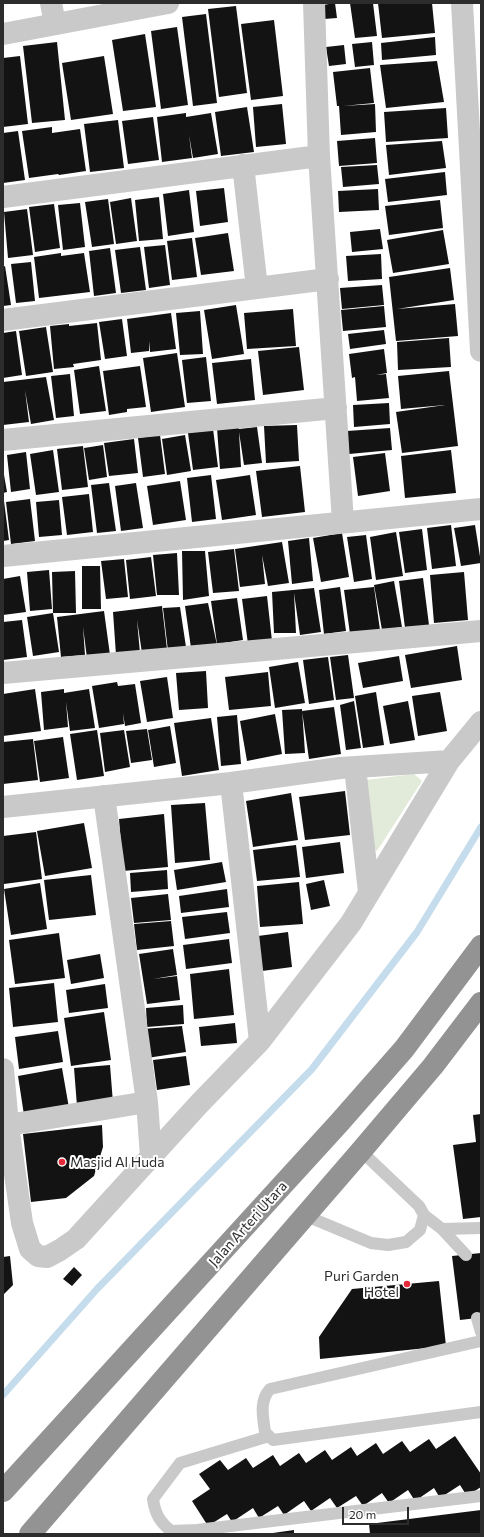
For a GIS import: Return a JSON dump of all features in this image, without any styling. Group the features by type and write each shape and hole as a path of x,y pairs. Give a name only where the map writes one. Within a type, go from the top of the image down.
{"highway":[{"name":"Jalan Arteri Utara","path":"3,1491 340,1123 404,1049 481,946"},
{"path":"30,1534 304,1215 361,1151 433,1066 481,1003"}],"street":[{"path":"3,34 53,13 168,3"},
{"path":"314,3 319,156 343,522"},
{"path":"462,3 481,351"},
{"path":"3,197 319,156"},
{"path":"243,166 257,288"},
{"path":"3,320 328,279"},
{"path":"3,440 336,408"},
{"path":"3,556 481,509"},
{"path":"3,673 481,630"},
{"path":"3,1069 8,1125 22,1223 30,1249 38,1256 47,1257 76,1239 198,1104 260,1041 351,923 449,761 481,722"},
{"path":"3,807 231,783 340,768 449,761"},
{"path":"355,767 370,892"},
{"path":"231,783 260,1041"},
{"path":"104,796 147,1102 151,1157"},
{"path":"8,1125 147,1102"}],"lane":[{"path":"361,1151 411,1197 419,1206 424,1215 442,1229 466,1255"},
{"path":"304,1215 371,1243 388,1245 406,1242 420,1230 424,1215"},
{"path":"442,1229 481,1228"},
{"path":"477,1318 481,1332"},
{"path":"481,1341 270,1389 265,1394 262,1402 265,1432 273,1440 481,1412"},
{"path":"269,1436 180,1463 153,1499 154,1508 164,1525 172,1531 197,1530 481,1496"}],"green space":[{"path":"414,774 422,781 377,851 371,845 366,780"}],"building":[{"path":"335,3 337,18 324,19 323,5"},
{"path":"350,3 373,3 377,36 355,38"},
{"path":"378,3 432,3 435,33 382,38"},
{"path":"236,6 247,93 219,97 208,9"},
{"path":"206,14 217,103 193,106 182,17"},
{"path":"274,20 283,96 251,100 241,24"},
{"path":"177,27 188,105 161,109 151,31"},
{"path":"145,34 156,107 123,111 112,40"},
{"path":"435,37 436,55 382,60 381,43"},
{"path":"57,42 65,120 32,123 23,46"},
{"path":"372,42 374,65 355,67 352,44"},
{"path":"344,45 346,64 329,66 326,47"},
{"path":"20,56 28,124 3,127 3,58"},
{"path":"104,56 113,114 71,120 62,63"},
{"path":"437,61 444,102 386,108 380,65"},
{"path":"370,68 374,103 343,106 375,104 376,132 341,135 339,106 337,106 333,72"},
{"path":"282,104 286,144 256,147 253,107"},
{"path":"247,107 254,152 221,156 215,112"},
{"path":"446,108 448,138 386,142 384,112"},
{"path":"186,113 186,117 211,113 218,154 193,158 189,135 192,158 162,162 157,117"},
{"path":"153,117 159,160 128,164 122,121"},
{"path":"118,120 124,168 90,172 84,124"},
{"path":"52,127 52,133 80,129 86,171 29,178 22,131"},
{"path":"18,131 25,180 3,183 3,133"},
{"path":"375,138 377,163 339,166 337,141"},
{"path":"442,141 446,168 389,175 386,145"},
{"path":"377,165 379,184 343,187 341,167"},
{"path":"445,172 447,195 388,202 385,179"},
{"path":"224,188 228,222 200,226 196,191"},
{"path":"378,189 379,210 339,212 338,191"},
{"path":"189,190 194,232 168,236 163,194"},
{"path":"159,197 163,239 139,241 135,200"},
{"path":"131,198 137,241 116,244 110,202"},
{"path":"108,199 114,244 92,247 85,202"},
{"path":"440,200 443,228 389,235 385,206"},
{"path":"80,203 85,247 63,250 58,205"},
{"path":"54,204 60,248 35,252 29,207"},
{"path":"27,209 33,255 8,258 4,212"},
{"path":"380,229 383,249 352,252 350,232"},
{"path":"443,230 449,264 393,273 387,240"},
{"path":"228,233 234,271 201,275 195,238"},
{"path":"192,238 197,277 172,280 167,241"},
{"path":"165,245 170,285 149,288 144,247"},
{"path":"140,247 146,290 121,293 115,250"},
{"path":"110,248 116,293 94,296 89,251"},
{"path":"61,253 61,256 84,253 90,292 39,298 34,257"},
{"path":"381,254 382,279 348,281 346,256"},
{"path":"31,262 35,301 16,303 11,264"},
{"path":"5,266 11,305 3,306 3,267"},
{"path":"450,268 454,300 397,309 455,304 458,336 396,341 389,277"},
{"path":"382,285 384,305 342,309 340,288"},
{"path":"236,305 244,354 212,359 204,310"},
{"path":"384,306 386,327 343,331 341,310"},
{"path":"293,309 296,346 247,349 244,313"},
{"path":"200,311 203,354 180,355 176,313"},
{"path":"171,313 176,349 150,352 149,341 149,351 131,353 127,319"},
{"path":"122,319 127,356 105,359 99,322"},
{"path":"97,323 101,360 73,364 74,367 54,369 50,326 69,324 69,326"},
{"path":"46,327 53,372 26,376 19,331"},
{"path":"384,330 386,344 350,349 348,334"},
{"path":"16,331 22,375 3,378 3,333"},
{"path":"449,338 451,367 398,370 397,342"},
{"path":"299,347 304,390 263,395 258,351"},
{"path":"384,349 387,373 376,375 386,374 389,398 357,401 355,377 352,378 349,354"},
{"path":"177,353 185,407 151,412 143,358"},
{"path":"206,357 211,401 187,403 182,360"},
{"path":"251,359 255,400 217,404 212,363"},
{"path":"99,366 106,411 80,414 74,370"},
{"path":"140,366 146,407 127,409 127,412 109,415 103,371"},
{"path":"449,371 458,446 402,453 396,412 445,405 401,409 398,376"},
{"path":"70,374 74,416 56,418 51,376"},
{"path":"46,377 54,420 31,424 25,390 29,422 3,425 3,382"},
{"path":"389,403 390,424 354,427 353,405"},
{"path":"297,425 299,461 266,463 264,426"},
{"path":"238,427 239,429 257,427 262,463 244,465 239,432 241,467 220,469 217,428"},
{"path":"390,428 392,450 349,454 347,431"},
{"path":"213,429 218,467 193,470 188,433"},
{"path":"160,435 165,474 143,477 138,438"},
{"path":"185,435 191,471 167,475 162,439"},
{"path":"134,439 138,473 109,476 104,443"},
{"path":"103,445 107,477 89,480 84,448"},
{"path":"83,446 88,487 62,490 57,449"},
{"path":"53,450 59,492 36,495 30,454"},
{"path":"451,450 456,493 405,498 401,456"},
{"path":"26,452 30,489 11,492 7,455"},
{"path":"385,453 390,491 358,496 353,457"},
{"path":"300,466 305,512 262,517 256,471"},
{"path":"3,469 7,492 3,493"},
{"path":"211,475 216,519 192,522 187,478"},
{"path":"250,475 256,515 222,520 216,480"},
{"path":"180,481 186,520 153,525 147,486"},
{"path":"109,483 116,531 97,533 91,485"},
{"path":"136,483 143,528 121,531 115,486"},
{"path":"89,494 93,532 67,535 62,497"},
{"path":"30,499 35,541 11,544 6,502"},
{"path":"59,500 62,535 39,537 36,502"},
{"path":"3,501 9,540 3,541"},
{"path":"451,525 456,566 432,569 427,528"},
{"path":"475,525 481,563 461,566 454,528"},
{"path":"422,529 427,570 405,573 399,532"},
{"path":"396,532 403,576 376,580 370,537"},
{"path":"342,533 349,577 321,582 313,538"},
{"path":"366,535 372,579 354,582 347,537"},
{"path":"309,538 313,581 292,584 288,541"},
{"path":"282,542 289,583 268,586 262,555 265,584 240,587 235,549"},
{"path":"234,549 239,591 213,593 208,552"},
{"path":"182,551 205,551 209,596 183,600"},
{"path":"177,553 179,595 157,595 153,555"},
{"path":"151,557 156,596 130,599 126,560"},
{"path":"124,559 128,597 106,599 101,561"},
{"path":"82,566 100,566 101,609 82,609"},
{"path":"49,570 52,609 30,611 27,572"},
{"path":"75,571 76,613 53,613 52,572"},
{"path":"464,572 468,620 434,623 430,575"},
{"path":"20,576 26,612 3,615 3,579"},
{"path":"423,578 429,625 405,628 399,581"},
{"path":"394,581 402,627 382,630 374,585"},
{"path":"340,587 346,631 324,634 319,590"},
{"path":"374,587 380,630 350,634 344,590"},
{"path":"314,588 321,632 300,635 294,593 296,633 274,633 272,592"},
{"path":"267,596 272,641 248,644 242,599"},
{"path":"237,598 243,640 217,644 211,601"},
{"path":"208,603 217,645 191,648 185,606"},
{"path":"162,606 167,649 142,653 137,620 140,653 116,655 113,612"},
{"path":"180,607 186,647 168,651 163,608"},
{"path":"104,611 110,655 87,658 83,627 85,655 61,657 57,617"},
{"path":"53,613 59,652 33,656 27,617"},
{"path":"22,620 27,657 3,660 3,622"},
{"path":"457,646 462,680 411,688 405,655"},
{"path":"348,655 354,698 336,700 330,657"},
{"path":"399,656 403,681 363,688 358,663"},
{"path":"328,657 334,700 309,704 303,660"},
{"path":"298,662 305,703 275,708 269,667"},
{"path":"206,671 208,708 179,710 176,673"},
{"path":"268,672 271,706 229,710 225,677"},
{"path":"167,677 173,718 147,722 140,681"},
{"path":"117,682 118,686 135,684 141,723 125,726 123,713 124,724 99,728 92,686"},
{"path":"35,689 41,731 3,736 3,694"},
{"path":"64,689 64,693 89,689 95,728 70,731 66,702 68,727 44,730 41,692"},
{"path":"376,692 384,745 363,748 355,696"},
{"path":"440,692 447,731 418,736 412,696"},
{"path":"354,701 361,748 346,750 340,705"},
{"path":"408,701 415,740 390,744 383,706"},
{"path":"334,707 341,754 309,759 302,711"},
{"path":"302,709 305,753 285,754 282,710"},
{"path":"275,714 282,754 247,761 240,721"},
{"path":"237,715 241,764 221,766 217,717"},
{"path":"211,718 219,770 182,776 174,723"},
{"path":"170,726 176,763 154,767 148,730"},
{"path":"147,729 152,760 131,763 126,731"},
{"path":"97,730 104,776 77,780 70,734"},
{"path":"124,730 130,767 105,772 100,733"},
{"path":"63,737 69,778 40,782 34,741"},
{"path":"33,739 38,780 3,784 3,742"},
{"path":"345,791 350,835 305,840 299,797"},
{"path":"291,793 298,840 253,847 246,801"},
{"path":"205,803 210,860 175,863 171,805"},
{"path":"164,814 168,867 123,871 119,819"},
{"path":"84,823 92,868 45,876 37,831"},
{"path":"36,832 42,879 4,884 3,836"},
{"path":"340,842 344,873 306,878 302,847"},
{"path":"296,845 300,877 257,881 253,850"},
{"path":"222,862 226,882 177,890 174,870"},
{"path":"167,870 168,889 131,892 130,873"},
{"path":"91,875 96,915 49,920 44,880"},
{"path":"324,880 330,906 311,910 306,884"},
{"path":"299,882 303,924 260,927 257,886"},
{"path":"40,883 47,929 11,935 4,889"},
{"path":"227,889 229,907 181,913 179,896"},
{"path":"168,894 171,920 134,923 131,898"},
{"path":"227,912 230,933 185,939 182,917"},
{"path":"171,921 174,946 137,950 134,924"},
{"path":"288,932 292,967 262,971 258,936"},
{"path":"59,933 65,978 15,984 9,940"},
{"path":"229,939 232,963 186,969 183,945"},
{"path":"173,949 177,975 153,979 177,976 180,1000 147,1004 139,954"},
{"path":"100,954 104,978 71,984 67,960"},
{"path":"229,969 234,1015 194,1019 190,974"},
{"path":"54,983 58,1022 13,1027 9,988"},
{"path":"105,984 108,1008 69,1013 66,990"},
{"path":"183,1005 184,1024 147,1027 146,1008"},
{"path":"104,1012 111,1060 71,1066 64,1018"},
{"path":"235,1023 237,1043 201,1046 199,1027"},
{"path":"182,1026 186,1052 147,1058 142,1029"},
{"path":"58,1031 63,1062 19,1069 15,1037"},
{"path":"186,1056 190,1085 157,1090 153,1060"},
{"path":"110,1065 113,1103 77,1106 74,1068"},
{"path":"62,1068 69,1108 24,1115 18,1076"},
{"path":"481,1114 481,1217 463,1219 453,1145 476,1142 473,1115"},
{"name":"Masjid Al Huda","path":"102,1125 103,1147 94,1176 66,1198 31,1202 23,1134"},
{"path":"481,1253 481,1320 477,1318 460,1320 452,1256"},
{"path":"10,1256 13,1285 3,1295 3,1257"},
{"path":"74,1267 82,1275 72,1286 63,1279"},
{"path":"439,1281 446,1346 320,1359 319,1337 352,1289"},
{"path":"455,1436 481,1474 481,1487 467,1496 460,1485 440,1498 434,1488 415,1501 408,1490 389,1503 382,1493 363,1506 356,1496 337,1508 330,1498 311,1511 304,1501 284,1515 278,1506 259,1518 253,1508 232,1522 227,1514 208,1526 192,1501 210,1489 199,1474 220,1460 228,1470 246,1458 253,1468 273,1455 280,1466 299,1453 306,1463 325,1450 332,1460 351,1447 357,1456 376,1443 383,1454 402,1441 410,1452 429,1439 436,1449"},
{"path":"481,1510 481,1534 370,1534 369,1524"},
{"path":"294,1530 294,1534 273,1534 273,1533"}],"waterway":[{"path":"3,1395 97,1289 312,1069 417,932 481,827"}],"place":[{"name":"Masjid Al Huda","path":"62,1162"},
{"name":"Puri Garden Hotel","path":"407,1284"}]}
